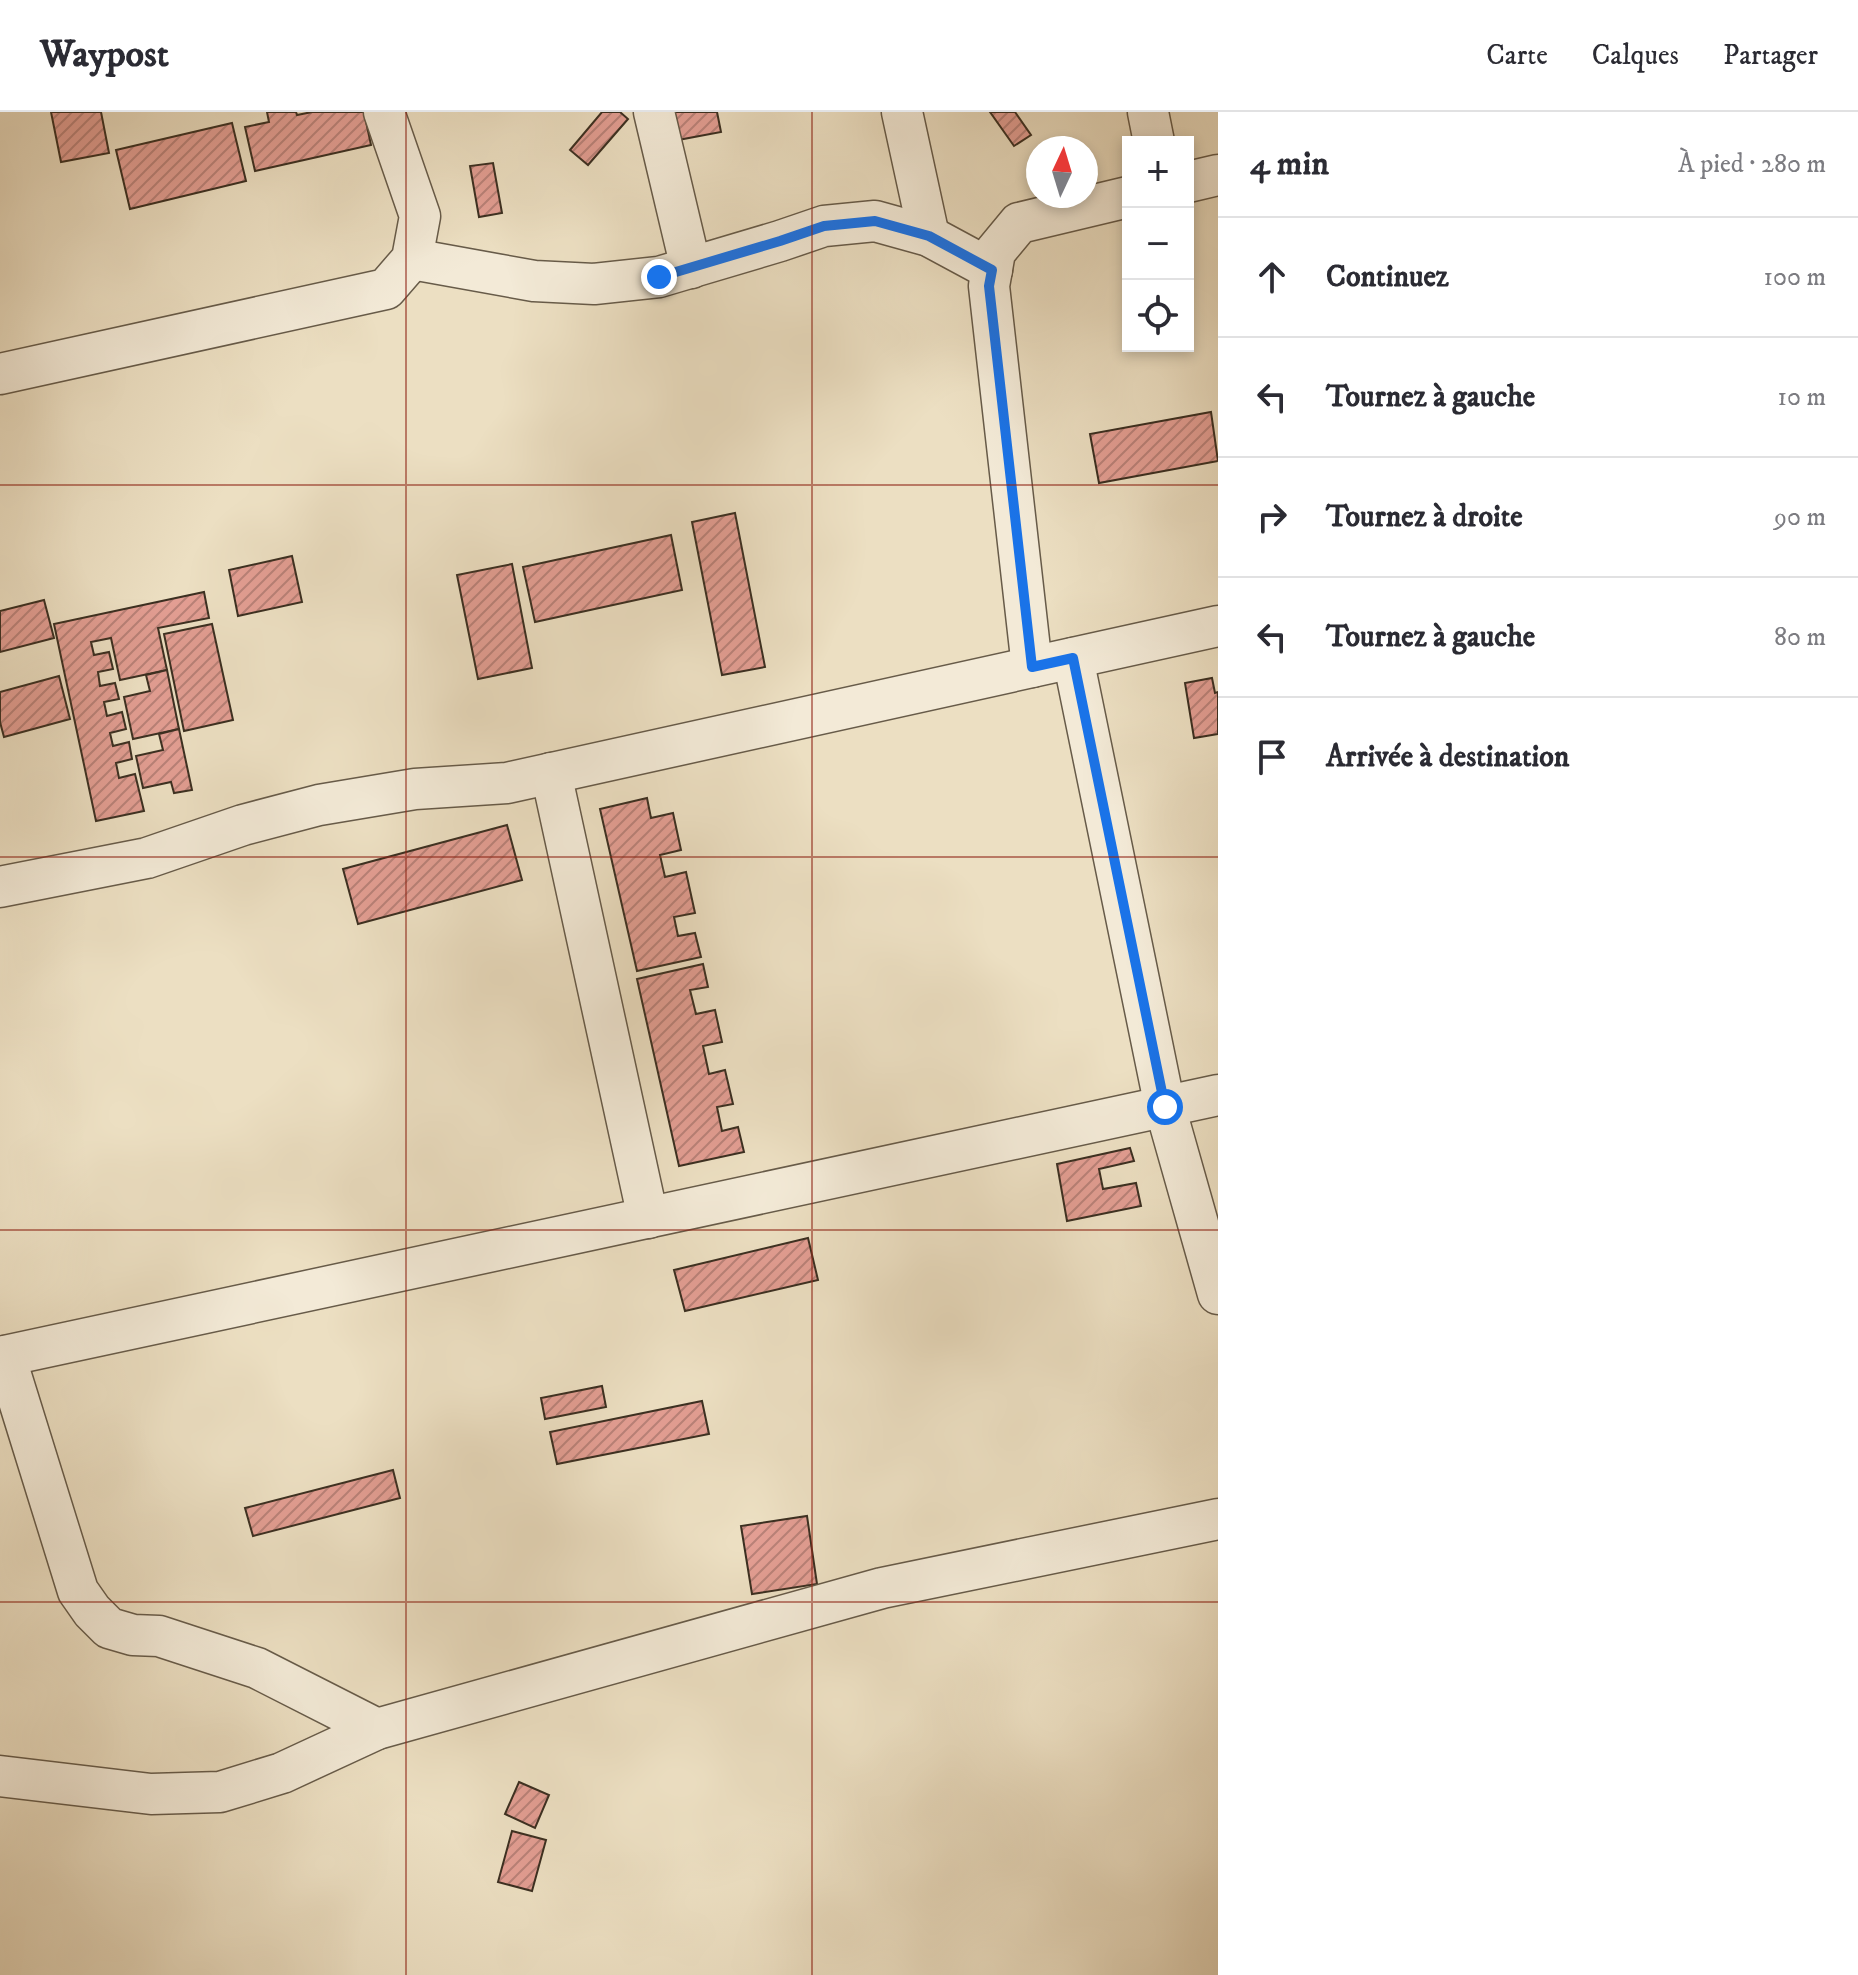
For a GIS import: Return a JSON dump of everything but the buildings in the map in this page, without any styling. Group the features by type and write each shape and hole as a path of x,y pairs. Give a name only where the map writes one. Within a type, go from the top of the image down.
{"street":[{"path":"0,374 386,289 412,259 420,216 384,112"},
{"path":"654,112 691,268"},
{"path":"902,112 929,236"},
{"path":"1148,112 1153,136"},
{"path":"1194,181 1218,175"},
{"path":"1032,667 989,286 995,252 1019,223 1122,198"},
{"path":"412,259 534,281 594,284 659,277 824,226 875,221 929,236 992,270"},
{"path":"0,887 147,858 243,825 319,805 415,789 507,783 1218,626"},
{"path":"1073,658 1165,1107 1218,1294"},
{"path":"551,773 648,1218"},
{"path":"377,1729 257,1668 159,1636 133,1635 109,1628 78,1591 2,1357 1218,1095"},
{"path":"0,1776 151,1794 220,1792 282,1773 377,1729 882,1588 1214,1511"}],"route":[{"path":"659,277 824,226 875,221 929,236 992,270 989,286 1032,667 1073,658 1165,1107"}]}
